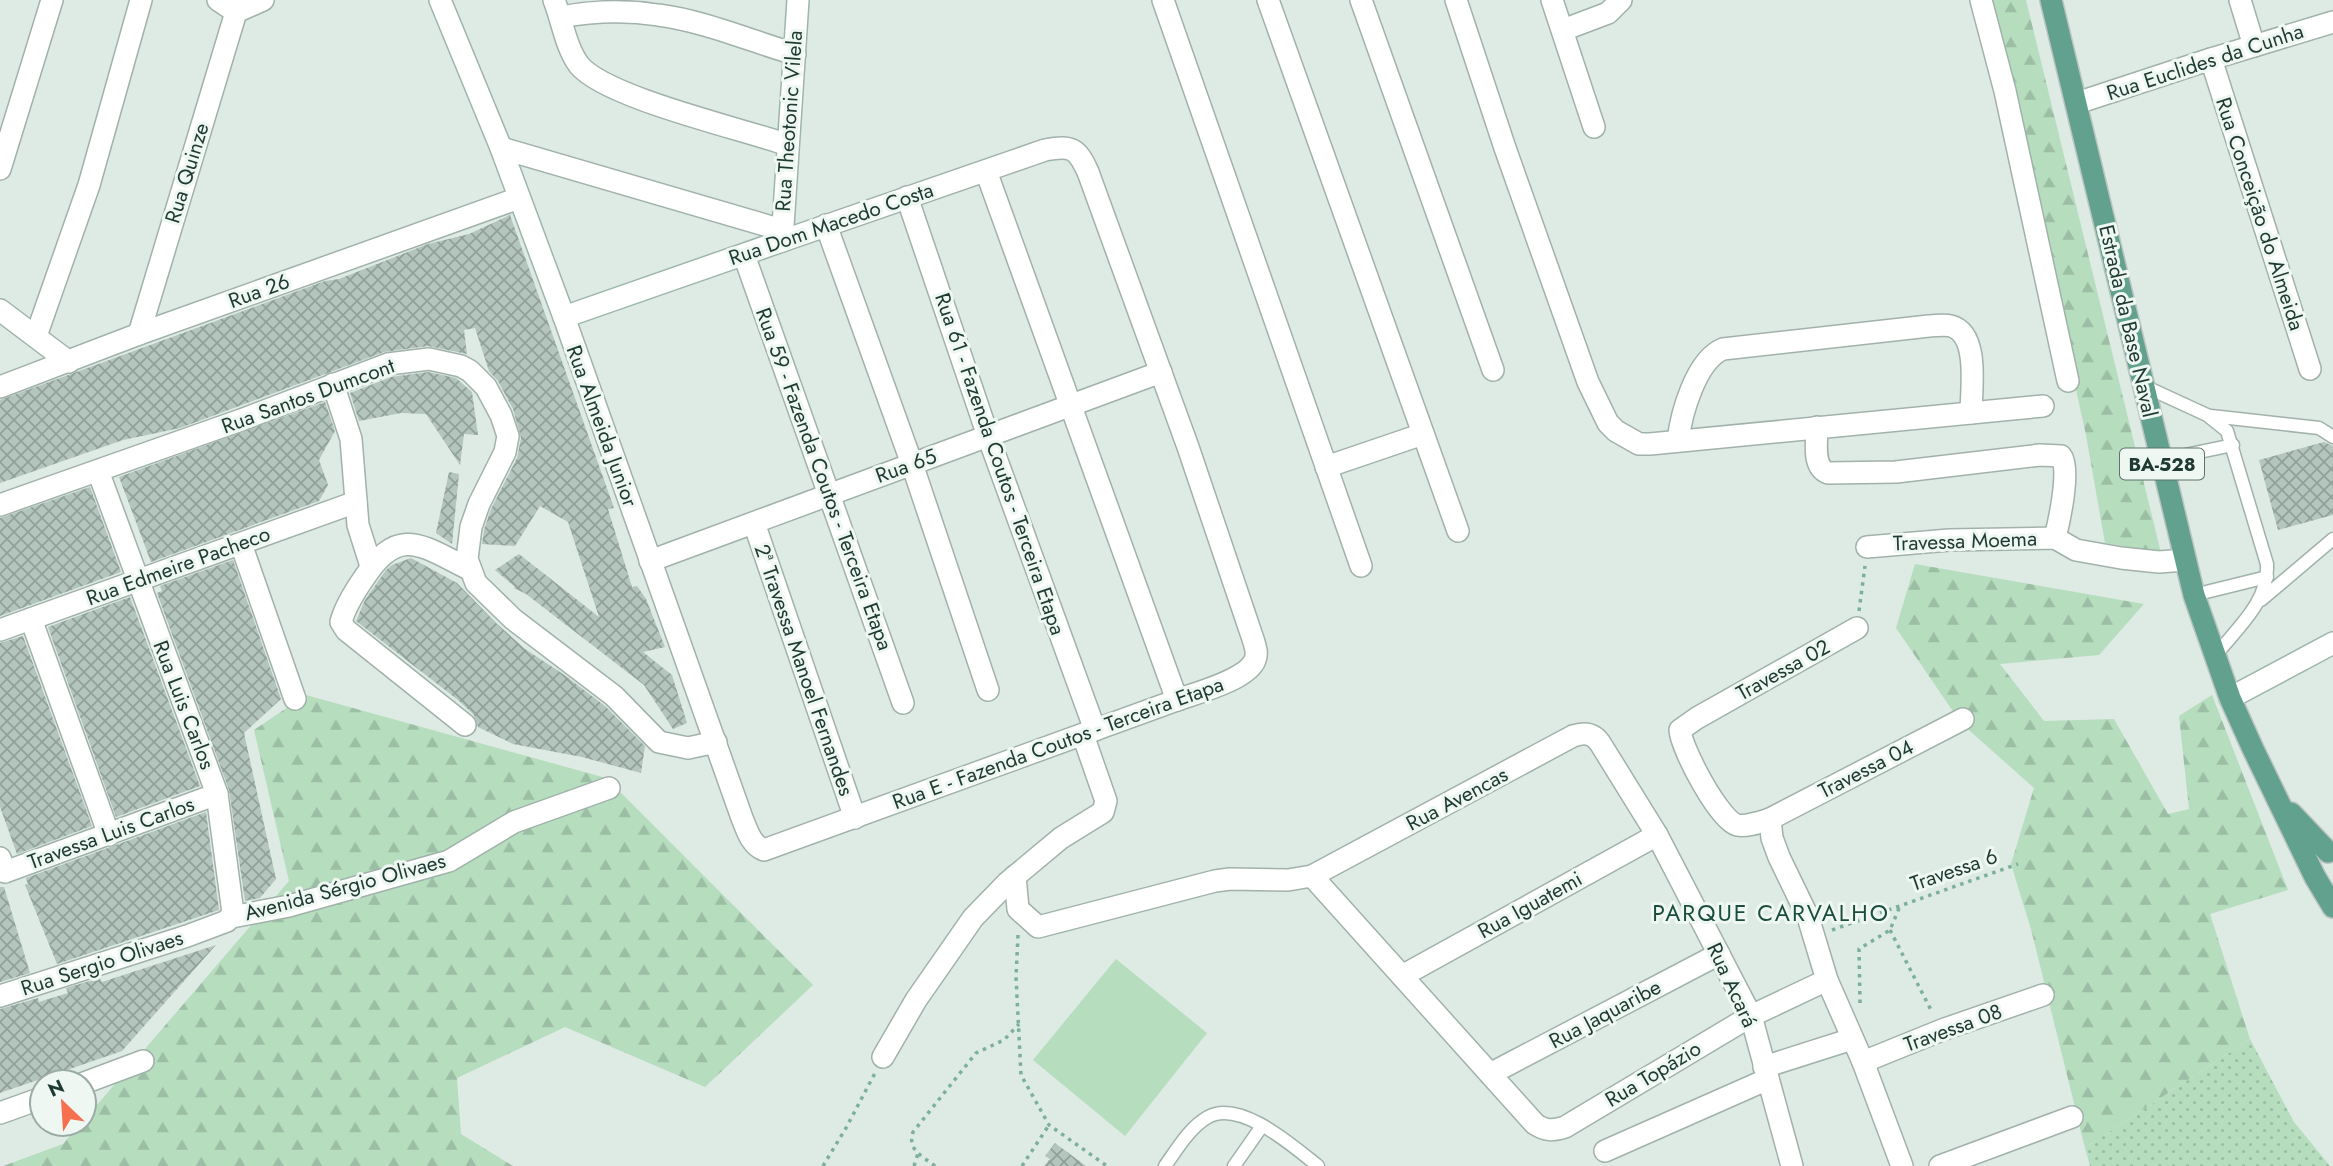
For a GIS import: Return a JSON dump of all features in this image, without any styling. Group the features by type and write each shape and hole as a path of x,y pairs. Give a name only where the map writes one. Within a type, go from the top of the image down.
{"main road":[{"name":"Estrada da Base Naval","path":"2051,0 2194,595 2230,698 2275,796 2333,907"},
{"path":"2275,796 2330,856"}],"street":[{"path":"0,169 51,0"},
{"path":"36,336 89,186 141,0"},
{"path":"218,0 236,12 263,0"},
{"name":"Rua Almeida Junior","path":"440,0 501,148 564,317 751,838 757,847 764,850"},
{"name":"Rua Theotonic Vilela","path":"782,236 798,0"},
{"path":"1163,0 1361,566"},
{"path":"1268,0 1458,531"},
{"path":"1361,0 1493,370"},
{"path":"1456,0 1537,240 1599,407 1616,431 1639,443 1678,441 2043,406"},
{"path":"1552,0 1594,127"},
{"path":"1563,30 1608,13 1621,0"},
{"path":"1981,0 2005,91 2068,382"},
{"path":"2240,0 2254,46"},
{"path":"789,145 657,104 599,80 581,68 575,59 557,8 658,15 795,54"},
{"name":"Rua Quinze","path":"139,334 236,12"},
{"name":"Rua Euclides da Cunha","path":"2077,103 2333,22"},
{"name":"Rua Conceição do Almeida","path":"2211,59 2310,369"},
{"name":"Rua Dom Macedo Costa","path":"564,317 744,254 782,236 826,226 1045,150 1068,147 1081,156 1088,172"},
{"path":"501,148 782,236"},
{"path":"986,171 1177,700"},
{"name":"Rua E - Fazenda Coutos - Terceira Etapa","path":"764,850 1177,700 1242,674 1255,662 1256,653 1161,372 1088,172"},
{"name":"Rua 61 - Fazenda Coutos - Terceira Etapa","path":"907,197 1089,733 1106,800 1105,808 1097,817 1061,838 1015,876"},
{"name":"Rua 26","path":"0,387 139,334 519,198"},
{"path":"826,226 912,464 988,690"},
{"name":"Rua 59 - Fazenda Coutos - Terceira Etapa","path":"744,254 903,703"},
{"path":"0,310 69,362"},
{"path":"1678,441 1680,427 1698,377 1706,361 1716,352 1929,326 1953,326 1967,337 1971,349 1972,413"},
{"name":"Rua Santos Dumcont","path":"0,505 388,364 429,359 461,366 470,371 486,387 501,415 508,436 505,452 479,504 471,527 467,559 469,569"},
{"name":"Rua 65","path":"650,561 1161,372"},
{"path":"333,384 351,439 356,502 362,540 371,566"},
{"path":"1817,427 1818,465 1822,471 1828,473 1896,472 2058,454 2065,461 2055,538"},
{"path":"1326,467 1423,434"},
{"name":"Rua Luis Carlos","path":"98,471 217,794 233,903 232,917"},
{"name":"Rua Edmeire Pacheco","path":"0,630 356,502"},
{"name":"2ª Travessa Manoel Fernandes","path":"754,523 855,818"},
{"name":"Travessa Moema","path":"1867,547 1949,540 2055,538 2076,550 2121,558 2158,562 2185,560"},
{"path":"241,544 295,699"},
{"path":"465,725 342,625 341,618 371,566 384,552 402,544 415,544 469,569 476,583 500,608 614,696 659,742 688,748 716,742"},
{"path":"31,620 109,835"},
{"name":"Travessa 02","path":"1770,819 1749,825 1732,823 1716,804 1699,774 1680,737 1680,730 1857,628"},
{"path":"2230,698 2333,643"},
{"name":"Travessa 04","path":"1770,819 1963,719"},
{"name":"Rua Avencas","path":"1312,876 1573,736 1582,733 1592,735 1601,743"},
{"name":"Rua Acará","path":"1601,743 1657,835 1751,1016 1792,1166"},
{"name":"Avenida Sérgio Olivaes","path":"232,917 289,906 449,861 514,822 609,788"},
{"name":"Travessa Luis Carlos","path":"3,865 109,835 217,794"},
{"path":"1770,819 1772,838 1779,857 1799,896 1827,980 1863,1062 1902,1166"},
{"name":"Rua Iguatemi","path":"1402,976 1657,835"},
{"path":"1015,876 1015,893 1020,912 1038,927 1215,881 1288,880 1312,876 1490,1074"},
{"path":"883,1057 915,1000 973,918 1015,876"},
{"name":"Rua Sergio Olivaes","path":"0,996 205,930 232,917"},
{"name":"Rua Jaquaribe","path":"1490,1074 1719,954"},
{"name":"Rua Topázio","path":"1490,1074 1535,1124 1544,1130 1554,1131 1751,1016 1827,980"},
{"name":"Travessa 08","path":"1863,1062 1942,1030 2043,995"},
{"path":"1605,1151 1766,1073 1852,1039"},
{"path":"98,1078 143,1061"},
{"path":"0,1113 28,1103"},
{"path":"1940,1166 2072,1117"}],"lane":[{"path":"2144,386 2207,415 2227,430 2267,564 2264,592 2258,603 2215,656"},
{"path":"2207,415 2319,428 2333,437"},
{"path":"2161,460 2233,445"},
{"path":"2258,603 2333,539"},
{"path":"2194,595 2267,577"},
{"path":"1165,1166 1191,1132 1206,1118 1220,1112 1231,1112 1262,1126 1312,1164"},
{"path":"1234,1166 1262,1126"}],"path":[{"path":"1857,628 1867,547"},
{"name":"Travessa 6","path":"1814,937 2018,864"},
{"path":"1860,1008 1859,948 1890,930 1900,906"},
{"path":"1020,912 1016,958 1021,1075 1049,1125 1107,1166"},
{"path":"1890,930 1942,1030"},
{"path":"935,1166 911,1144 913,1132 976,1053 1004,1040 1019,1024"},
{"path":"823,1166 883,1057"},
{"path":"1023,1166 1049,1125"},
{"path":"914,1166 918,1153"}],"green space":[{"path":"1990,0 2026,0 2161,553 2105,543 2086,435"},
{"path":"1915,564 2144,604 2099,655 2000,664 2044,721 2114,719 2168,814 2189,809 2179,716 2212,695 2288,890 2210,914 2250,1039 2085,1148 2031,929 2011,864 2034,788 1961,723 1896,628"},
{"path":"306,695 606,778 813,985 705,1087 565,1027 457,1078 461,1134 513,1166 3,1166 63,1144 68,1138 98,1138 98,1104 289,881 254,730"},
{"path":"1116,959 1207,1033 1125,1136 1033,1060"},
{"path":"2250,1039 2294,1122 2330,1166 2090,1166 2085,1148"}],"building":[{"path":"510,215 614,508 608,509 632,587 637,586 646,599 665,647 643,652 672,675 687,723 673,729 644,685 526,594 514,588 495,570 519,554 599,617 568,522 540,506 515,546 482,544 491,509 517,458 521,438 513,409 498,381 489,371 475,328 464,330 467,354 428,346 384,352 180,428 123,440 0,483 0,400 325,281 339,279 428,244 469,234"},
{"path":"428,372 456,378 472,392 478,435 464,434 460,465 426,414 401,413 359,421 350,393 391,377"},
{"path":"325,402 335,431 319,460 328,485 319,501 151,562 119,477"},
{"path":"2324,442 2333,446 2333,515 2278,530 2259,460"},
{"path":"449,472 459,474 452,544 436,533"},
{"path":"90,487 121,572 0,616 0,518"},
{"path":"411,558 457,583 525,649 605,706 645,746 641,773 582,757 513,744 478,727 474,715 458,700 356,621 365,600 386,570"},
{"path":"233,560 281,699 244,733 276,879 260,898 245,901 229,790 157,593 162,591 160,586"},
{"path":"130,597 200,786 116,817 48,627"},
{"path":"23,636 92,826 17,854 0,807 0,643"},
{"path":"206,812 219,910 57,964 25,885 28,884 26,878"},
{"path":"0,887 4,887 30,973 0,982"},
{"path":"216,945 122,1051 73,1068 28,1068 28,1083 0,1093 0,1009 38,998 39,1002 68,993 66,988 100,978 102,982"},
{"path":"1055,1143 1086,1166 1044,1166 1050,1159 1045,1156"}],"district":[{"name":"PARQUE CARVALHO","path":"1771,913"}]}
